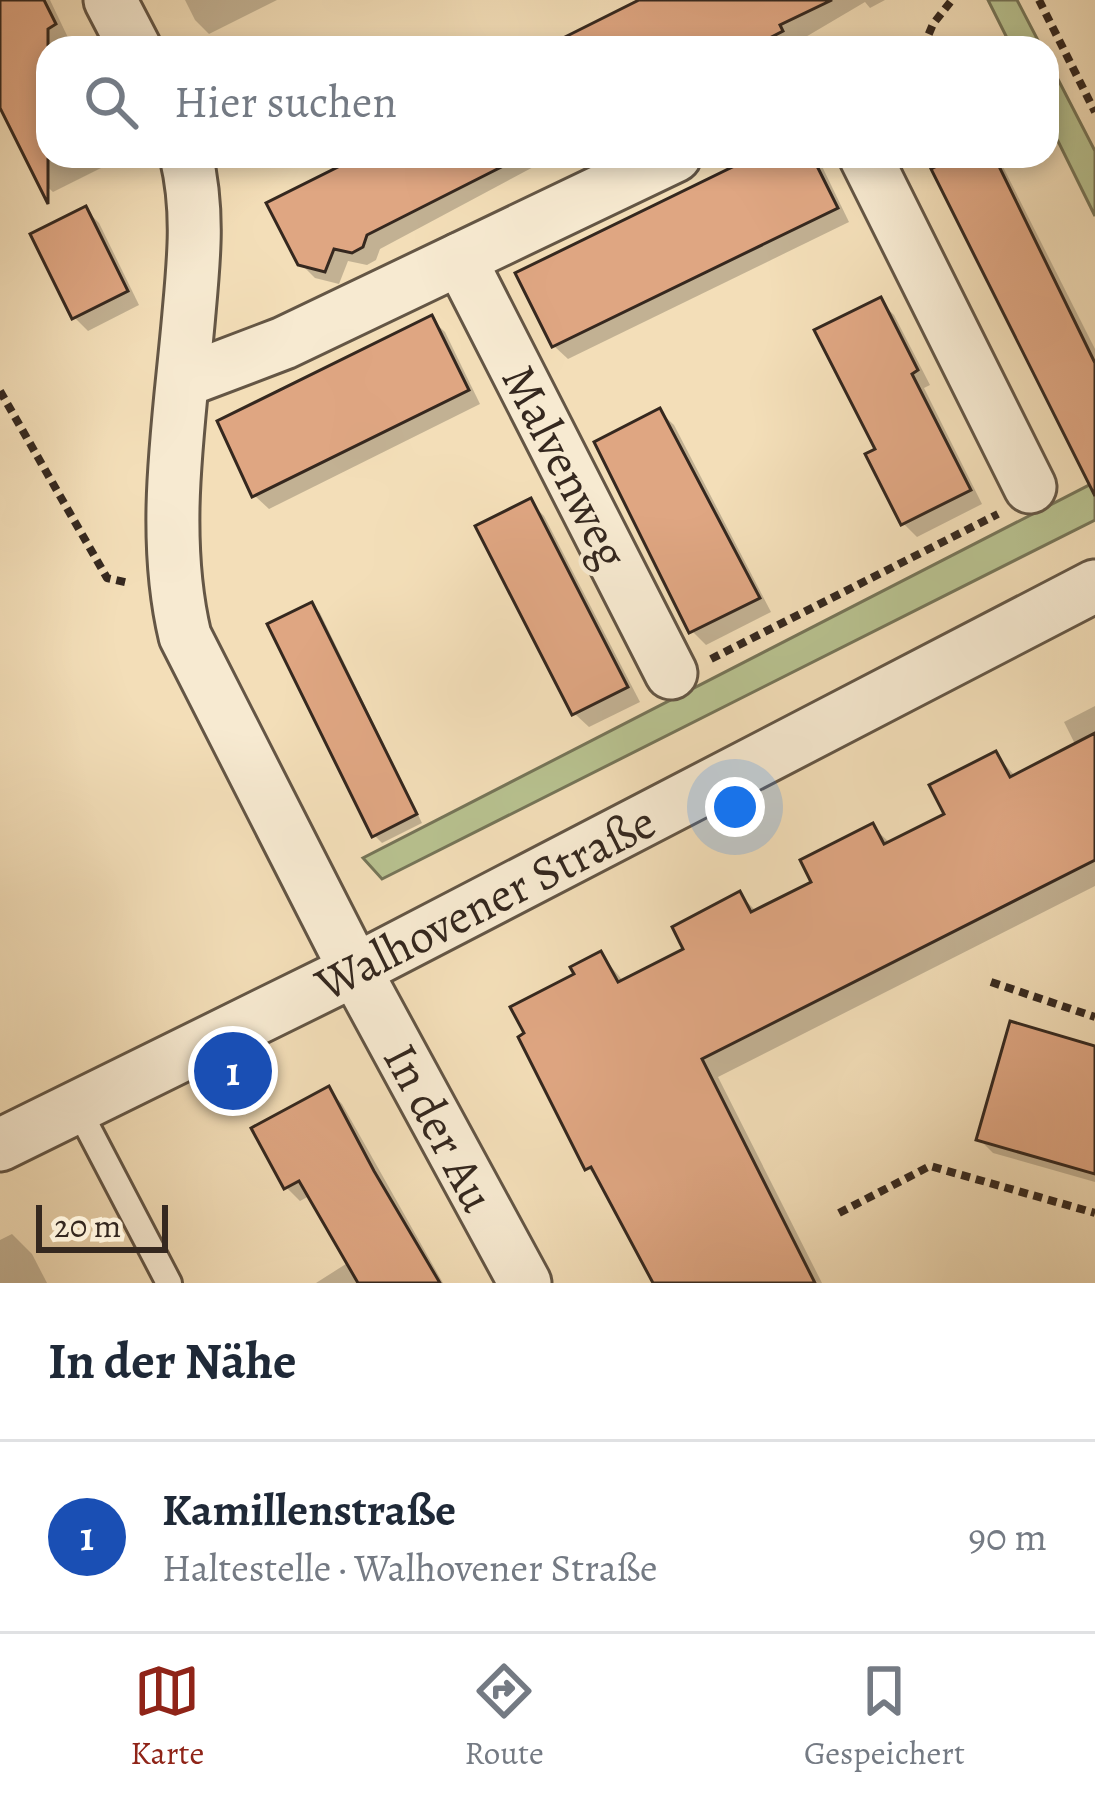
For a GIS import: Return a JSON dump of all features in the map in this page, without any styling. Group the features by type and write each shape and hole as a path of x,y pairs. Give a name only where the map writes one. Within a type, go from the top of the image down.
{"street":[{"path":"110,0 129,36"},
{"name":"In der Au","path":"189,168 196,234 176,447 175,594 185,636 355,970 524,1283"},
{"path":"184,381 284,343 649,168"},
{"path":"871,168 1030,487"},
{"name":"Malvenweg","path":"460,260 671,673"},
{"name":"Walhovener Straße","path":"0,1145 355,970 1095,586"}],"lane":[{"path":"77,1107 169,1283"}],"path":[{"path":"928,36 952,0"},
{"path":"1039,0 1057,36"},
{"path":"1059,40 1095,112"},
{"path":"0,391 107,578 175,594"},
{"path":"671,673 701,664 1017,504 1030,487"},
{"path":"991,982 1095,1017"},
{"path":"839,1213 930,1166 1095,1213"}],"green space":[{"path":"988,0 1017,0 1036,36 1006,36"},
{"path":"1059,81 1095,151 1095,216 1059,143"},
{"path":"1095,482 1095,520 382,879 363,858"}],"building":[{"path":"0,0 44,0 56,24 48,29 48,36 36,36 36,168 48,168 48,204 0,108"},
{"path":"639,0 832,0 780,25 783,31 773,36 567,36"},
{"path":"336,168 499,168 367,235 363,247 352,253 334,249 325,272 298,265 266,203"},
{"path":"730,168 818,168 838,208 552,347 515,273"},
{"path":"1000,168 1095,363 1095,496 931,169"},
{"path":"86,206 128,291 72,319 30,234"},
{"path":"881,297 918,370 912,374 971,490 901,525 865,454 875,449 814,330"},
{"path":"432,315 469,390 252,497 217,421"},
{"path":"660,408 760,598 689,633 594,442"},
{"path":"531,498 628,687 572,715 475,526"},
{"path":"312,602 417,814 372,837 267,624"},
{"path":"1095,733 1095,860 702,1059 815,1283 653,1283 591,1167 585,1170 518,1037 524,1033 510,1007 574,974 570,967 601,951 618,982 683,949 672,927 740,891 751,912 811,882 800,860 873,823 884,844 944,814 929,785 996,751 1010,777"},
{"path":"1010,1021 1095,1046 1095,1174 976,1140"},
{"path":"329,1086 440,1283 358,1283 299,1181 284,1189 251,1128"}],"place":[{"name":"Kamillenstraße","path":"233,1071"}]}
